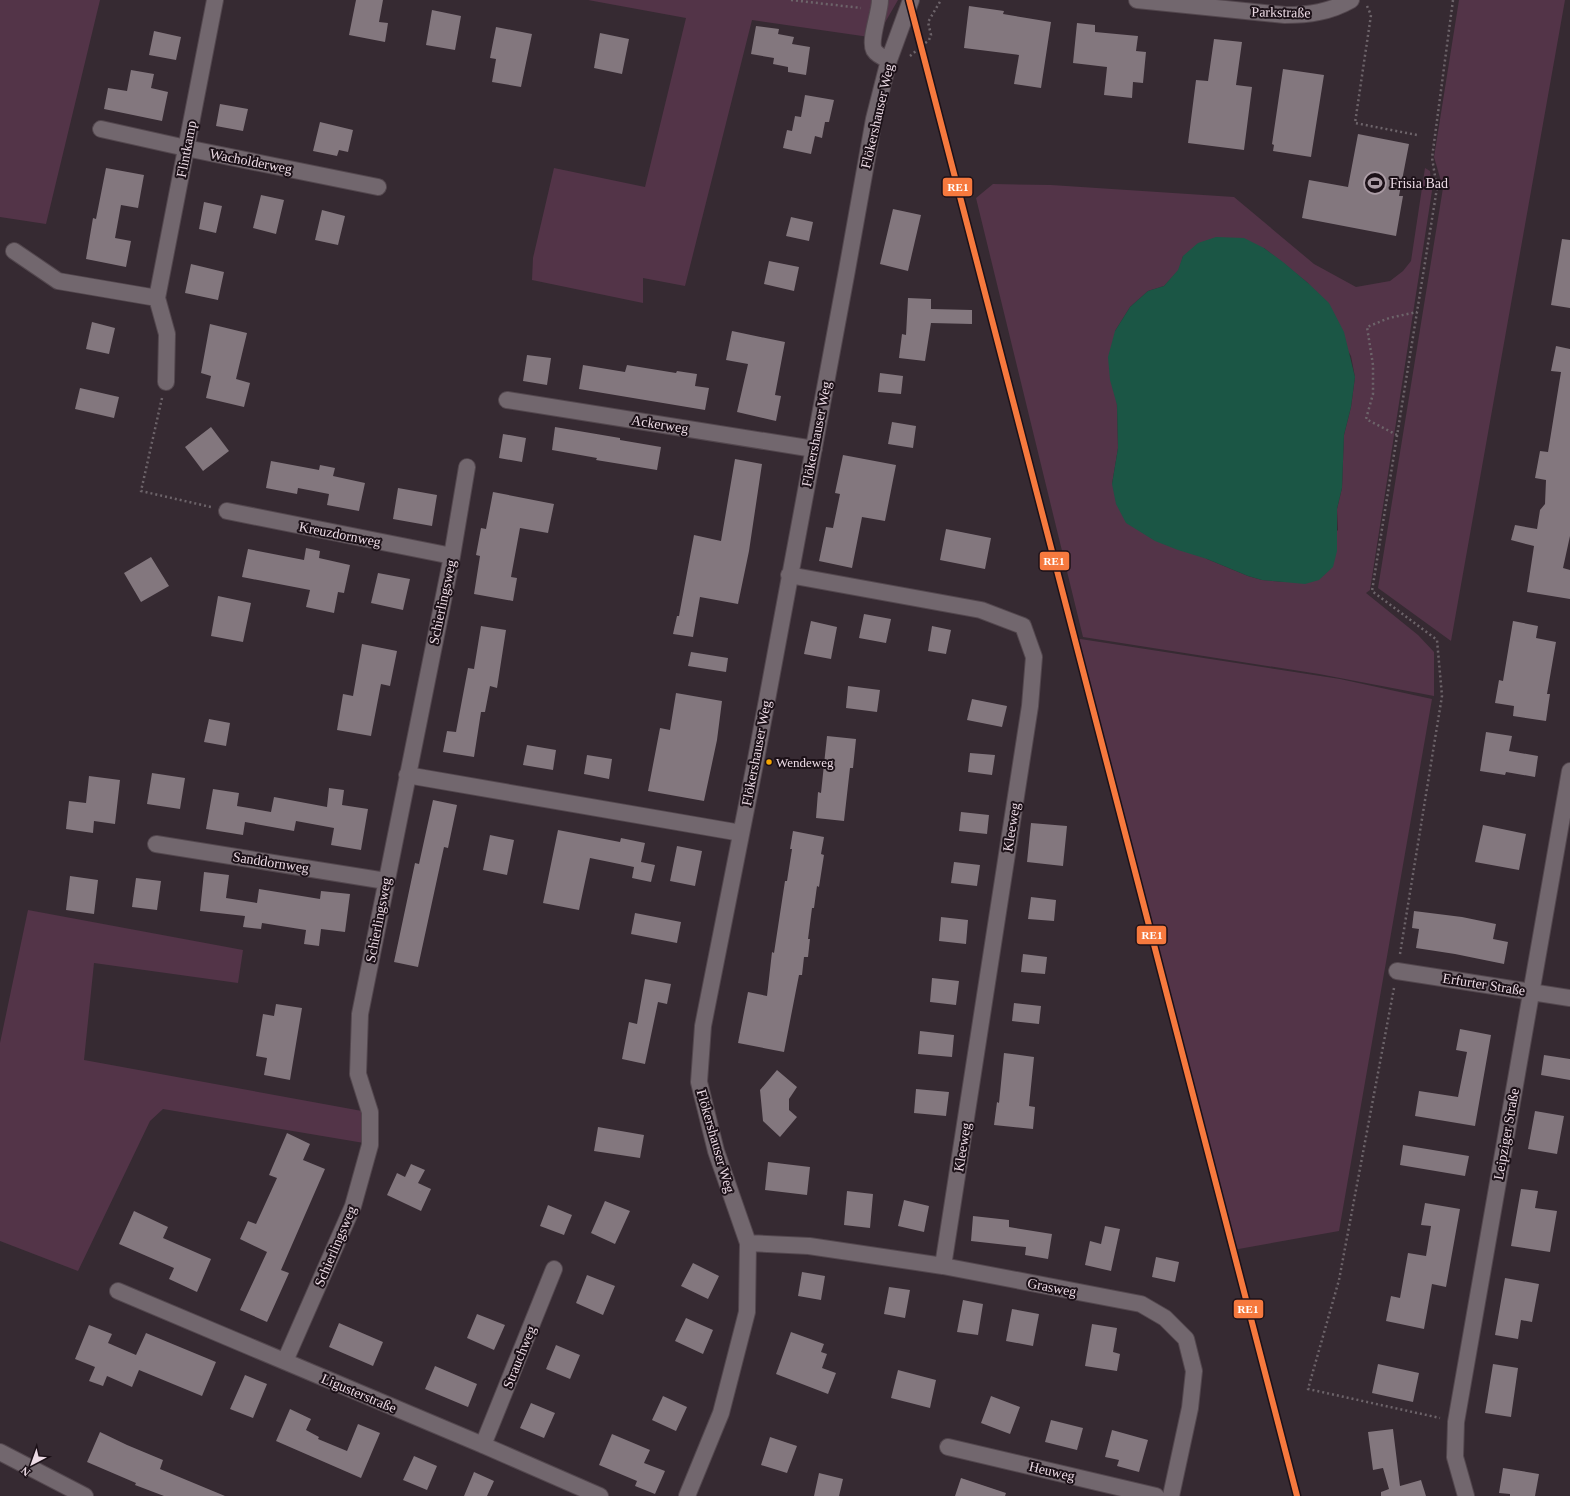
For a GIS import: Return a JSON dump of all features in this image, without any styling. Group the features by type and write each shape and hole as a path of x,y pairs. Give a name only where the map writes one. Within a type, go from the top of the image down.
{"street":[{"name":"Flintkamp","path":"166,382 167,334 157,298 215,0"},
{"name":"Parkstraße","path":"1137,0 1285,15 1308,15 1326,11 1351,0"},
{"name":"Flökershauser Weg","path":"687,1496 721,1413 747,1312 748,1244 716,1151 699,1082 703,1026 756,759 874,119 890,60 910,2"},
{"path":"880,5 872,40 874,49 880,56 890,60"},
{"name":"Wacholderweg","path":"101,129 378,187"},
{"path":"14,251 58,281 157,298"},
{"name":"Ackerweg","path":"507,400 814,449"},
{"name":"Schierlingsweg","path":"285,1361 353,1206 370,1145 370,1112 358,1074 360,1014 452,556 467,467"},
{"name":"Kreuzdornweg","path":"227,511 452,556"},
{"name":"Kleeweg","path":"789,575 981,610 1023,626 1034,657 1030,706 943,1266"},
{"name":"Leipziger Straße","path":"1466,1496 1454,1457 1456,1422 1570,771"},
{"path":"407,775 741,833"},
{"name":"Sanddornweg","path":"156,844 386,881"},
{"name":"Erfurter Straße","path":"1397,971 1570,998"},
{"name":"Grasweg","path":"748,1244 809,1246 943,1266 1141,1304 1166,1318 1186,1339 1194,1372 1190,1408 1171,1496"},
{"name":"Strauchweg","path":"483,1445 554,1269"},
{"name":"Ligusterstraße","path":"118,1291 600,1496"},
{"name":"Heuweg","path":"948,1446 1156,1496"},
{"path":"0,1452 85,1496"}],"path":[{"path":"791,0 880,5"},
{"path":"890,60 907,58 929,40 931,35 928,22 941,0"},
{"path":"1365,0 1371,15 1355,123 1417,135"},
{"path":"1453,0 1432,158 1437,188 1372,591 1436,640 1442,696 1397,971 1339,1280 1308,1389 1456,1422"},
{"path":"1397,435 1366,419 1373,394 1373,365 1367,327 1389,318 1417,312"},
{"path":"166,382 141,490 227,511"}],"shaded area":[{"path":"0,0 100,0 46,224 0,217"},
{"path":"588,0 898,0 876,38 752,20 685,286 643,278 643,303 532,280 533,258 554,168 645,187 686,18"},
{"path":"1459,0 1565,0 1451,641 1378,588 1443,188 1434,157"},
{"path":"1425,168 1430,171 1432,191 1370,590 1366,593 1418,635 1434,652 1434,696 1319,674 1083,637 976,198 993,184 1051,185 1234,197 1314,264 1356,287 1390,281 1403,271 1411,261","holes":["1264,248 1308,283 1351,356 1355,377 1351,407 1344,435 1342,488 1337,509 1338,530 1285,582 1262,580 1248,576 1207,559 1112,484 1118,448 1115,331 1130,307 1148,291 1164,286 1179,270 1183,256"]},
{"path":"1216,237 1244,238 1264,248 1283,262 1329,303 1344,332 1355,377 1351,407 1344,435 1342,488 1337,509 1337,551 1333,567 1319,580 1305,584 1262,580 1248,576 1207,559 1155,541 1126,523 1116,504 1112,484 1118,448 1117,405 1110,380 1108,357 1115,331 1130,307 1148,291 1164,286 1178,270 1183,256 1198,243"},
{"path":"1074,638 1340,679 1432,699 1339,1231 1233,1250"},
{"path":"28,910 243,950 238,983 94,963 84,1060 362,1111 364,1143 163,1109 150,1121 78,1271 0,1241 0,1043"}],"building":[{"path":"356,0 383,0 379,22 388,23 385,42 349,35"},
{"path":"969,6 1004,11 1003,14 1051,22 1041,88 1014,84 1019,55 964,48"},
{"path":"432,10 461,16 455,50 426,45"},
{"path":"1077,23 1095,25 1095,32 1138,36 1136,51 1146,52 1143,83 1133,82 1132,98 1104,95 1107,67 1073,63"},
{"path":"756,26 779,29 778,34 794,37 792,44 810,47 806,75 788,72 788,67 773,64 774,58 751,54"},
{"path":"496,27 532,34 521,87 492,82 496,59 490,58"},
{"path":"154,31 181,37 176,60 149,55"},
{"path":"600,33 629,39 622,74 594,68"},
{"path":"1214,39 1242,42 1236,85 1252,87 1244,150 1188,143 1196,80 1208,81"},
{"path":"1283,69 1324,75 1311,157 1273,151 1274,145 1272,144"},
{"path":"131,70 154,74 151,88 168,92 162,121 104,109 108,88 127,91"},
{"path":"805,95 834,100 829,122 825,122 822,138 815,136 811,154 783,148 787,130 792,131 795,116 801,117"},
{"path":"220,104 248,109 243,131 216,126"},
{"path":"320,122 353,130 348,152 339,150 337,156 313,151"},
{"name":"Frisia Bad","path":"1358,134 1409,144 1399,196 1403,196 1396,236 1302,218 1309,180 1348,187"},
{"path":"106,168 144,175 138,208 121,205 115,238 131,241 126,267 86,259 93,218 96,219"},
{"path":"261,195 284,200 276,234 253,228"},
{"path":"204,202 222,206 216,233 199,229"},
{"path":"893,209 921,215 908,271 880,264"},
{"path":"322,210 345,216 338,245 315,240"},
{"path":"791,217 813,222 809,241 786,236"},
{"path":"1562,239 1570,240 1570,308 1551,305"},
{"path":"769,261 799,267 794,291 764,284"},
{"path":"191,264 224,272 218,300 185,293"},
{"path":"908,298 931,299 931,309 972,310 972,324 931,323 925,361 899,358 902,334 906,335"},
{"path":"92,322 115,328 109,354 86,349"},
{"path":"210,324 247,333 236,379 250,383 244,407 206,398 211,376 201,373"},
{"path":"732,331 785,342 775,395 781,396 776,421 737,412 748,364 726,360"},
{"path":"1556,346 1570,349 1570,536 1563,568 1570,570 1570,599 1527,592 1534,546 1511,540 1515,525 1537,529 1540,510 1545,504 1546,480 1535,478 1540,451 1548,452 1561,372 1551,371"},
{"path":"527,355 551,358 547,385 523,381"},
{"path":"583,365 625,372 627,365 676,373 677,371 697,374 695,386 709,388 705,410 579,389"},
{"path":"880,373 903,376 901,394 878,392"},
{"path":"80,388 119,397 114,418 75,409"},
{"path":"892,422 916,426 913,448 888,444"},
{"path":"211,427 229,451 203,471 185,447"},
{"path":"555,427 620,438 620,440 661,447 657,470 596,460 597,458 552,450"},
{"path":"503,434 526,438 522,462 499,458"},
{"path":"843,455 896,465 885,521 862,517 852,568 819,561 826,527 833,528 840,494 835,493"},
{"path":"735,459 762,464 749,551 738,604 700,597 693,637 673,634 677,616 679,616 694,535 721,541"},
{"path":"271,461 319,470 320,465 335,468 333,476 365,483 359,511 327,505 329,494 298,488 297,494 266,488"},
{"path":"398,488 437,495 432,526 393,519"},
{"path":"493,492 554,504 548,533 520,528 511,577 517,578 513,601 474,594 480,556 476,555 481,528 486,529"},
{"path":"946,529 991,538 985,569 940,560"},
{"path":"306,548 320,551 319,558 350,565 344,593 338,592 334,613 306,607 310,590 242,577 248,549 304,560"},
{"path":"151,557 169,586 141,602 124,573"},
{"path":"378,573 410,579 403,610 371,603"},
{"path":"218,596 251,603 243,642 211,636"},
{"path":"864,614 891,619 886,643 859,638"},
{"path":"811,621 837,627 831,659 804,654"},
{"path":"1513,621 1538,626 1536,638 1556,642 1547,694 1550,694 1546,721 1513,716 1514,706 1495,703 1499,680 1503,681"},
{"path":"481,626 506,630 497,688 490,686 485,712 481,712 474,757 443,752 447,731 456,732 468,668 474,669"},
{"path":"932,626 951,630 946,654 928,651"},
{"path":"362,644 397,651 390,686 381,684 371,736 337,730 343,694 353,696"},
{"path":"691,652 728,658 726,672 688,666"},
{"path":"848,686 880,690 877,712 846,708"},
{"path":"676,693 722,701 717,740 704,801 648,791 660,728 670,730"},
{"path":"972,699 1007,706 1002,727 967,720"},
{"path":"209,719 230,723 226,746 204,742"},
{"path":"1486,732 1512,736 1509,751 1538,756 1535,777 1506,772 1505,775 1480,771"},
{"path":"827,736 856,739 853,768 850,768 844,821 816,818 818,792 821,793"},
{"path":"527,745 556,750 553,770 523,765"},
{"path":"970,753 995,755 992,775 968,772"},
{"path":"587,755 612,759 609,779 584,774"},
{"path":"152,773 185,778 180,809 147,804"},
{"path":"89,776 120,780 115,824 94,821 93,833 66,829 69,801 86,803"},
{"path":"329,788 344,790 342,805 368,809 361,850 331,845 334,828 296,821 294,831 245,822 243,835 206,829 213,789 239,793 237,806 271,812 274,797 327,807"},
{"path":"433,800 457,805 448,848 444,847 418,967 394,962 415,863 419,864"},
{"path":"961,812 989,815 987,834 959,831"},
{"path":"1031,823 1067,826 1063,866 1027,862"},
{"path":"1483,825 1526,834 1519,870 1475,862"},
{"path":"558,830 620,842 621,838 645,843 641,862 655,865 651,882 632,878 634,867 590,858 579,910 543,903"},
{"path":"793,831 824,837 821,854 824,855 819,887 817,886 814,908 812,908 808,939 810,939 808,957 804,957 802,975 799,975 784,1052 738,1043 748,992 767,996 772,952 774,953 785,881 787,881"},
{"path":"490,835 514,840 507,875 483,870"},
{"path":"677,846 702,851 695,886 670,881"},
{"path":"954,862 980,865 977,886 951,883"},
{"path":"204,872 229,875 226,898 257,903 259,889 320,899 321,891 350,894 345,932 321,929 319,946 304,944 306,930 262,923 261,929 243,927 245,916 200,911"},
{"path":"70,876 98,880 94,914 66,910"},
{"path":"136,878 161,881 157,910 132,907"},
{"path":"1031,897 1056,900 1054,921 1028,919"},
{"path":"1414,911 1462,917 1496,924 1493,939 1508,942 1504,964 1416,948 1419,929 1412,928"},
{"path":"635,913 681,922 677,943 631,934"},
{"path":"941,917 968,920 966,944 939,941"},
{"path":"1023,954 1047,957 1045,974 1021,972"},
{"path":"932,978 959,981 956,1005 930,1002"},
{"path":"645,979 671,984 667,1004 658,1002 645,1064 622,1059 629,1022 637,1024"},
{"path":"1014,1003 1041,1006 1039,1024 1012,1021"},
{"path":"276,1004 302,1008 290,1080 264,1075 267,1058 256,1056 263,1014 274,1016"},
{"path":"1460,1029 1491,1035 1475,1126 1415,1116 1419,1091 1458,1097 1467,1052 1456,1050"},
{"path":"920,1031 954,1035 952,1057 918,1054"},
{"path":"1004,1053 1034,1057 1029,1106 1035,1107 1033,1129 994,1125 997,1102 999,1103"},
{"path":"1544,1055 1570,1059 1570,1080 1541,1075"},
{"path":"777,1070 797,1087 789,1099 789,1110 797,1117 780,1137 763,1121 760,1090"},
{"path":"916,1089 949,1092 946,1116 914,1113"},
{"path":"1535,1111 1564,1116 1557,1154 1528,1149"},
{"path":"598,1127 644,1135 640,1158 594,1151"},
{"path":"287,1133 310,1144 303,1160 325,1169 281,1270 289,1273 267,1322 240,1310 267,1252 240,1239 248,1221 256,1224 277,1178 269,1175"},
{"path":"1403,1145 1469,1156 1465,1176 1400,1165"},
{"path":"768,1162 810,1167 807,1195 765,1190"},
{"path":"411,1164 425,1170 418,1183 431,1189 421,1211 387,1195 397,1173 405,1177"},
{"path":"1521,1189 1538,1191 1535,1208 1557,1211 1550,1252 1511,1246"},
{"path":"847,1191 873,1194 870,1228 844,1225"},
{"path":"904,1200 929,1206 924,1232 898,1226"},
{"path":"605,1201 630,1211 615,1244 591,1233"},
{"path":"1425,1203 1460,1209 1446,1287 1432,1284 1424,1329 1386,1321 1391,1296 1400,1298 1408,1253 1426,1256 1431,1226 1421,1225"},
{"path":"548,1205 572,1215 564,1235 540,1226"},
{"path":"134,1211 168,1227 163,1238 211,1259 197,1292 169,1279 174,1268 119,1244"},
{"path":"973,1216 1009,1220 1009,1227 1052,1234 1048,1259 1025,1255 1026,1247 971,1241"},
{"path":"1105,1226 1120,1229 1111,1271 1085,1265 1090,1241 1101,1244"},
{"path":"1156,1257 1179,1262 1175,1282 1152,1277"},
{"path":"693,1263 719,1276 708,1299 681,1286"},
{"path":"802,1272 825,1276 821,1300 798,1296"},
{"path":"587,1275 615,1286 603,1315 576,1303"},
{"path":"1505,1278 1539,1284 1532,1322 1521,1320 1518,1339 1495,1335"},
{"path":"889,1287 910,1290 905,1318 884,1314"},
{"path":"963,1300 983,1304 978,1335 957,1332"},
{"path":"1012,1309 1039,1314 1033,1346 1006,1341"},
{"path":"477,1314 505,1325 494,1350 467,1338"},
{"path":"686,1318 713,1330 703,1354 675,1341"},
{"path":"339,1323 383,1342 373,1366 329,1347"},
{"path":"1092,1324 1117,1328 1113,1352 1120,1354 1117,1371 1085,1366"},
{"path":"89,1325 112,1334 108,1343 136,1355 146,1333 216,1362 202,1396 139,1370 132,1387 107,1376 103,1386 89,1381 95,1367 75,1359"},
{"path":"791,1332 824,1344 821,1352 827,1354 822,1368 836,1373 828,1394 776,1374"},
{"path":"556,1345 580,1355 570,1379 546,1369"},
{"path":"1378,1364 1419,1373 1413,1402 1372,1393"},
{"path":"1493,1364 1518,1368 1511,1417 1485,1413"},
{"path":"435,1366 477,1384 468,1407 425,1389"},
{"path":"898,1370 936,1380 930,1408 891,1398"},
{"path":"245,1375 267,1384 253,1418 230,1409"},
{"path":"663,1396 687,1407 676,1431 652,1420"},
{"path":"991,1396 1020,1407 1010,1434 981,1423"},
{"path":"531,1403 555,1413 544,1438 520,1428"},
{"path":"290,1409 311,1419 306,1430 319,1437 318,1439 347,1451 358,1424 380,1433 361,1478 276,1441"},
{"path":"1051,1420 1083,1428 1077,1450 1045,1442"},
{"path":"1393,1429 1400,1486 1421,1480 1426,1496 1381,1496 1381,1492 1389,1489 1383,1468 1373,1470 1368,1432"},
{"path":"1112,1430 1148,1440 1139,1472 1117,1466 1119,1460 1105,1457"},
{"path":"100,1432 163,1460 160,1469 225,1496 164,1496 135,1485 136,1483 87,1462"},
{"path":"612,1434 650,1450 644,1463 665,1471 655,1494 635,1486 637,1481 599,1465"},
{"path":"770,1437 797,1446 787,1473 761,1465"},
{"path":"414,1456 437,1466 427,1490 403,1480"},
{"path":"1503,1468 1539,1474 1535,1496 1510,1496 1510,1494 1499,1493"},
{"path":"474,1472 494,1481 487,1496 464,1496"},
{"path":"819,1473 843,1479 839,1496 814,1496"},
{"path":"961,1478 1006,1493 1005,1496 955,1496"}],"transit line":[{"name":"RE1","path":"909,0 1297,1496"}],"place":[{"name":"Frisia Bad","path":"1375,183"},
{"name":"Wendeweg","path":"769,762"}]}
